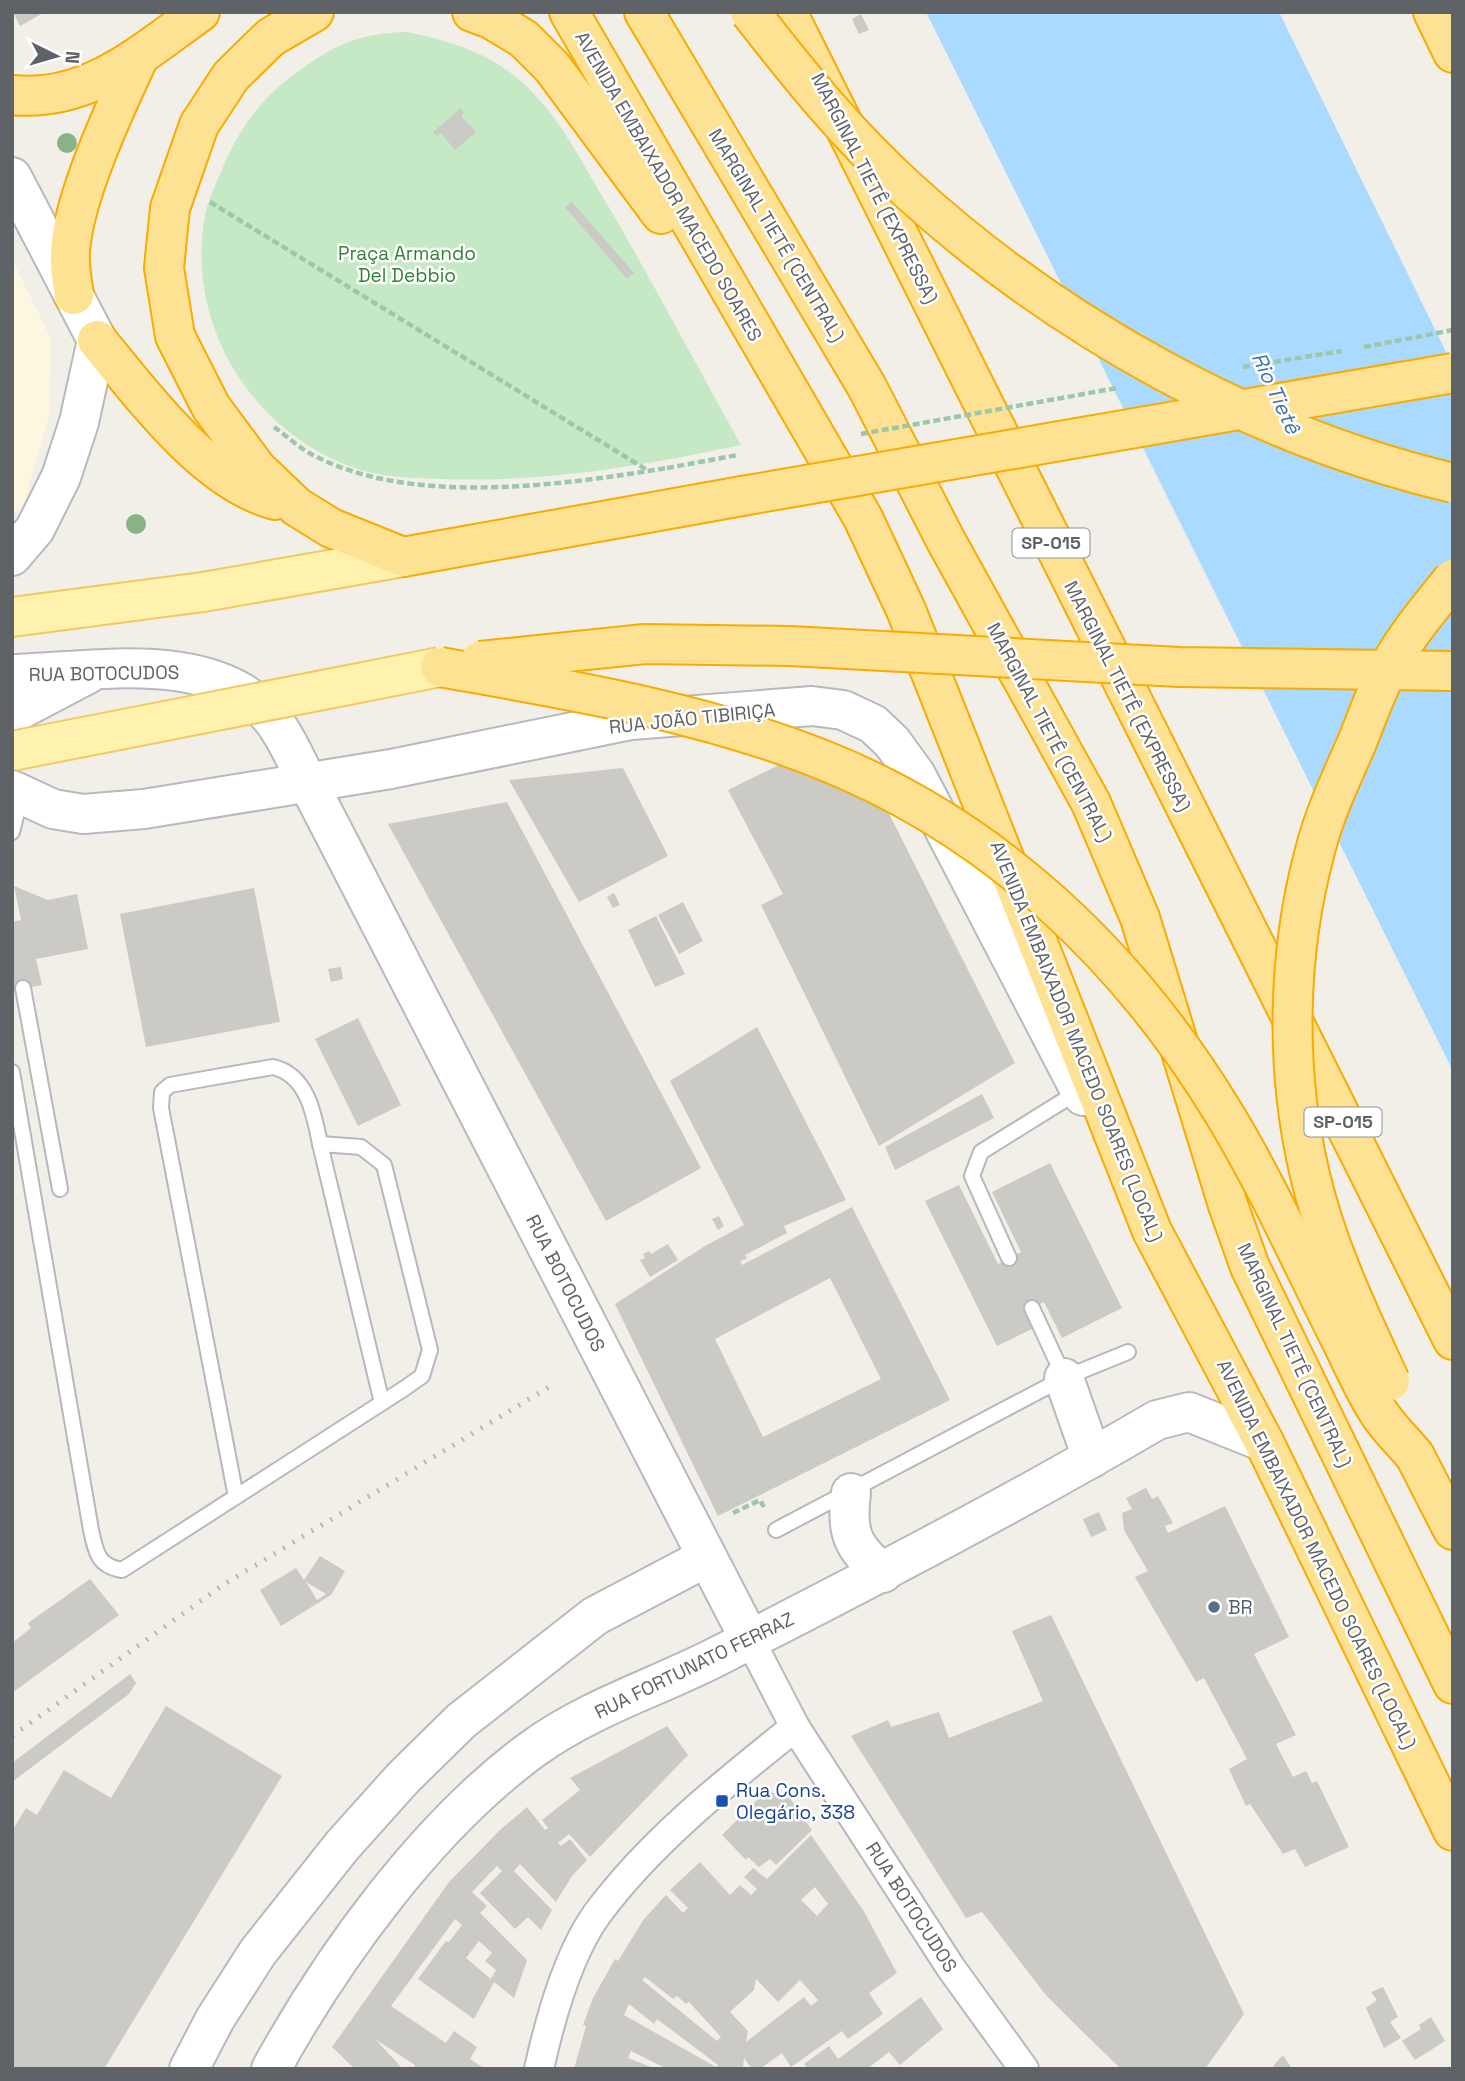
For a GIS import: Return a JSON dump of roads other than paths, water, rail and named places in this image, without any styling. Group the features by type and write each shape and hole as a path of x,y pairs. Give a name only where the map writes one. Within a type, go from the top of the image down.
{"highway":[{"path":"12,95 71,91 104,78 138,59 200,12"},
{"path":"297,507 257,468 211,407 175,336 164,268 170,208 199,125 231,76 271,37 314,12"},
{"path":"472,12 491,19 524,39 552,67 770,359"},
{"name":"MARGINAL TIETÊ (CENTRAL)","path":"644,12 867,387 945,539 1091,803 1140,918 1228,1205 1250,1267 1453,1684"},
{"path":"750,12 797,73 908,191 979,249 1055,303 1144,359 1215,397 1346,451 1453,483"},
{"name":"MARGINAL TIETÊ (EXPRESSA)","path":"787,12 1453,1340"},
{"path":"1433,12 1453,53"},
{"path":"1444,12 1453,43"},
{"name":"AVENIDA EMBAIXADOR MACEDO SOARES","path":"570,18 770,359"},
{"path":"74,295 70,250 84,194 113,111 138,59"},
{"path":"97,340 149,403 207,460 253,494 297,507 356,540 403,557 1453,373"},
{"name":"AVENIDA EMBAIXADOR MACEDO SOARES (LOCAL)","path":"770,359 863,518 906,610 1152,1231 1265,1442 1453,1831"},
{"path":"1453,579 1392,661 1336,790 1315,850 1300,926 1293,994 1293,1057 1299,1120 1310,1175 1337,1266 1398,1397 1415,1456 1453,1530"},
{"path":"440,667 645,644 790,646 1179,667 1453,671"},
{"path":"440,667 626,701 714,723 824,761 957,828 1013,870 1063,911 1112,960 1190,1061 1251,1163 1377,1412 1415,1456"}],"main road":[{"path":"12,617 203,592 403,557"},
{"path":"12,751 440,667"}],"street":[{"path":"12,177 97,340 79,422 61,477 35,529 12,556"},
{"path":"12,714 96,670"},
{"name":"RUA BOTOCUDOS","path":"12,674 96,670 187,672 223,682 249,697 272,719 307,781 795,1727 951,1968 1024,2069"},
{"name":"RUA JOÃO TIBIRIÇA","path":"15,806 83,814 227,798 307,781 391,769 631,720 812,706 843,710 873,724 892,742 916,775 1080,1090 1124,1164"},
{"path":"1064,1378 1092,1458"},
{"name":"RUA FORTUNATO FERRAZ","path":"271,2069 331,1971 408,1867 470,1804 534,1748 586,1717 750,1640 883,1573 1157,1420 1189,1412 1265,1442"},
{"path":"851,1493 848,1518 852,1537 866,1558 883,1573"},
{"path":"189,2069 215,2019 258,1952 342,1846 432,1749 461,1721 595,1616 707,1557"},
{"path":"539,2069 557,1994 596,1916 654,1848 724,1784 795,1727"}],"lane":[{"path":"23,988 60,1189"},
{"path":"236,1497 164,1122 162,1092 170,1085 262,1068 286,1070 294,1075 314,1112 382,1403"},
{"path":"12,1072 97,1557 107,1568 122,1570 422,1376 430,1350 384,1165 361,1147 320,1144"},
{"path":"1009,1258 972,1176 981,1152 1080,1090"},
{"path":"1032,1308 1064,1378"},
{"path":"776,1530 851,1493 1064,1378 1128,1352"}],"water":[{"name":"Rio Tietê","path":"926,12 1279,12 1453,366 1453,1071"}],"railway":[{"path":"12,1736 223,1585 549,1387"}],"place":[{"name":"BR","path":"1214,1607"},
{"name":"Rua Cons. Olegário, 338","path":"722,1801"}],"park label":[{"name":"Praça Armando Del Debbio","path":"407,264"}]}
